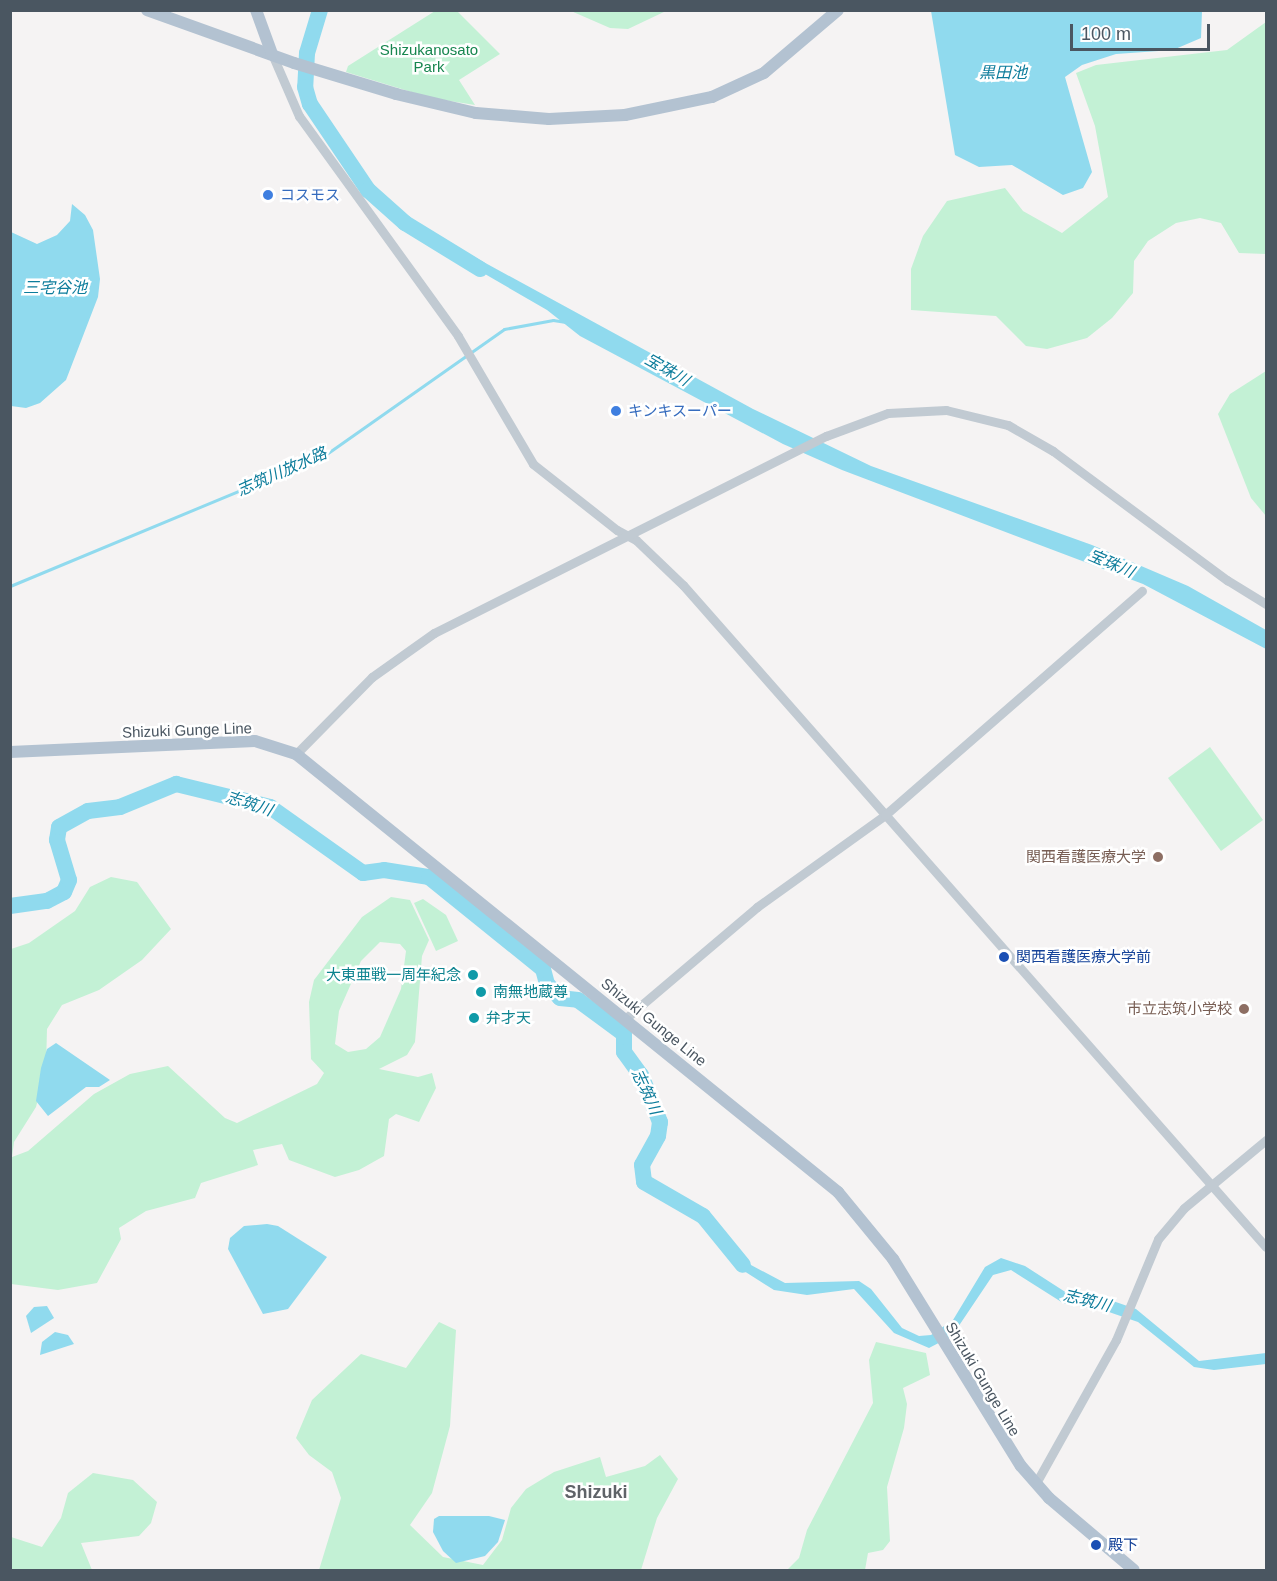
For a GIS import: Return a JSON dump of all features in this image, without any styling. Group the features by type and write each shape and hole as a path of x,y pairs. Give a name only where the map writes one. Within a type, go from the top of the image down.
{"main road":[{"path":"147,10 294,63 396,94 476,112 549,119 626,115 695,102 747,82 784,59 838,10"},
{"path":"256,10 272,54"},
{"name":"Shizuki Gunge Line","path":"10,752 255,741 296,754 838,1192 893,1259 1006,1447 1036,1483 1134,1570"}],"street":[{"path":"272,54 299,116 461,340 533,465 629,535 685,587 1266,1247"},
{"path":"296,754 372,677 418,643 826,436 874,416 918,409 962,412 1008,425 1053,451 1227,580 1266,604"},
{"path":"625,1019 757,907 885,815 1142,591"},
{"path":"1036,1483 1086,1398 1124,1321 1158,1239 1184,1208 1266,1140"}],"green space":[{"name":"Shizukanosato Park","path":"435,11 457,11 500,54 459,80 475,105 431,98 346,72 348,66"},
{"path":"571,11 666,11 628,29 610,28"},
{"path":"1266,22 1266,254 1239,253 1221,223 1200,218 1176,223 1148,241 1134,261 1133,293 1112,318 1087,338 1047,349 1026,346 996,316 911,310 911,269 923,236 947,201 1005,188 1023,211 1062,233 1108,197 1095,126 1076,73 1096,65 1227,50"},
{"path":"1266,371 1266,516 1251,498 1218,414 1230,394"},
{"path":"1210,747 1263,820 1221,851 1168,778"},
{"path":"111,877 137,882 171,929 142,960 99,990 62,1005 47,1029 46,1068 36,1107 14,1142 12,1157 28,1151 94,1094 130,1074 168,1066 225,1118 237,1123 317,1084 324,1073 311,1059 309,1002 314,980 362,917 391,897 410,900 429,940 422,956 415,1042 407,1055 379,1069 418,1077 432,1073 436,1088 419,1122 396,1114 389,1119 384,1156 359,1170 335,1177 289,1160 282,1144 253,1150 258,1165 201,1183 195,1198 146,1211 119,1228 121,1239 97,1283 58,1290 11,1284 11,949 29,943 75,911 90,887","holes":["380,942 400,944 406,951 401,989 380,1037 366,1049 348,1052 335,1044 339,1011 361,961"]},
{"path":"423,899 446,915 458,941 436,951 414,903"},
{"path":"439,1322 456,1330 450,1426 432,1493 410,1525 443,1557 483,1565 502,1540 511,1508 526,1489 554,1472 600,1457 606,1477 645,1466 660,1455 678,1479 657,1518 641,1570 319,1570 341,1498 332,1472 309,1455 296,1438 312,1400 361,1354 406,1368"},
{"path":"876,1342 926,1353 930,1375 903,1388 907,1404 904,1428 887,1487 890,1541 883,1550 868,1553 865,1570 787,1570 799,1558 807,1530 873,1403 869,1360"},
{"path":"93,1473 133,1480 157,1502 151,1523 139,1536 81,1543 92,1570 11,1570 11,1537 42,1547 61,1518 68,1493"}],"water":[{"name":"黒田池","path":"931,11 1202,11 1201,38 1173,50 1116,54 1082,65 1065,77 1092,172 1083,188 1063,195 1012,165 979,167 955,155"},
{"name":"三宅谷池","path":"72,204 85,215 93,230 100,279 98,297 66,380 40,403 26,408 11,406 11,232 37,244 57,235 70,221"},
{"name":"宝珠川","path":"469,254 753,409 871,466 1092,545 1188,586 1266,630 1266,649 1143,584 842,470 783,444 580,336 547,310 459,259"},
{"path":"56,1043 110,1080 99,1087 86,1087 48,1116 36,1101 41,1068 47,1049"},
{"path":"267,1224 278,1226 327,1257 288,1309 263,1314 228,1249 230,1238 244,1226"},
{"path":"736,1248 751,1265 785,1283 859,1281 871,1289 902,1328 919,1336 931,1335 953,1320 985,1267 1001,1258 1025,1266 1070,1295 1110,1300 1136,1309 1199,1361 1266,1353 1266,1364 1214,1370 1194,1367 1138,1322 1106,1311 1063,1303 1011,1270 993,1275 952,1336 929,1348 894,1333 854,1289 807,1295 774,1290 744,1271 725,1250"},
{"path":"47,1306 54,1318 31,1333 26,1316 34,1307"},
{"path":"55,1332 68,1335 74,1344 40,1355 42,1342"},
{"path":"439,1516 489,1516 505,1520 498,1542 485,1556 456,1563 443,1551 433,1532 434,1519"}],"waterway":[{"name":"宝珠川","path":"320,10 307,53 305,87 310,104 368,190 405,223 480,269"},
{"name":"志筑川放水路","path":"10,586 325,455 504,329 553,320 566,322"},
{"name":"志筑川","path":"10,906 47,901 64,892 69,880 57,840 59,827 88,811 120,807 176,784 270,807 363,873 384,870 429,877 543,969 547,984 560,998 578,1000 624,1034 624,1052 641,1075 660,1122 658,1136 642,1165 644,1182 703,1216 743,1265"}],"place":[{"name":"コスモス","path":"268,195"},
{"name":"キンキスーパー","path":"616,411"},
{"name":"関西看護医療大学","path":"1158,857"},
{"name":"関西看護医療大学前","path":"1004,957"},
{"name":"大東亜戦一周年紀念","path":"473,975"},
{"name":"南無地蔵尊","path":"481,992"},
{"name":"市立志筑小学校","path":"1244,1009"},
{"name":"弁才天","path":"474,1018"},
{"name":"殿下","path":"1096,1545"}],"district":[{"name":"Shizuki","path":"596,1492"}]}
